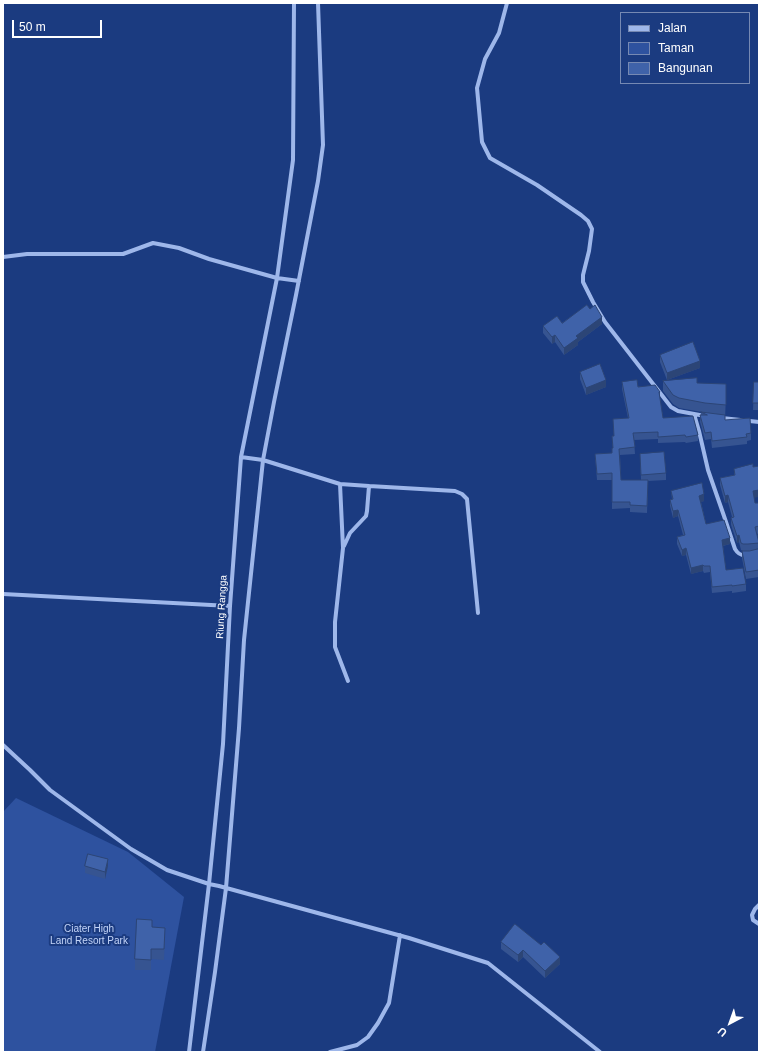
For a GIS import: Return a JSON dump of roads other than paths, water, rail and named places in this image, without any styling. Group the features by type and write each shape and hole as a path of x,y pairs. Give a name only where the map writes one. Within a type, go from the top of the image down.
{"street":[{"name":"Riung Rangga","path":"189,1052 209,884 223,744 230,606 241,457 277,278 293,160 294,3"},
{"path":"203,1052 226,888 244,640 263,460 299,281 318,181 323,145 318,3"},
{"path":"507,3 499,33 485,59 476,88 482,142 490,158 537,185 588,221 592,228 592,235 583,275 583,282 592,302 605,322 671,408 678,411 712,417"},
{"path":"3,257 27,254 123,254 153,243 179,248 209,259 277,278 299,281"},
{"path":"694,414 708,470 735,549 737,553 741,555 751,554"},
{"path":"720,418 759,422"},
{"path":"241,457 263,460 340,484 455,491 462,494 467,500 478,612"},
{"path":"340,484 343,548 334,622 335,647 348,681"},
{"path":"343,548 350,533 366,516 368,510 369,486"},
{"path":"3,594 230,606"},
{"path":"3,745 50,790 131,849 167,870 209,884 400,935 488,963 600,1052"},
{"path":"759,905 752,915 753,920 759,924"},
{"path":"330,1052 357,1045 368,1037 378,1023 389,1003 400,935"}],"park label":[{"name":"Ciater High Land Resort Park","path":"89,934"}]}
